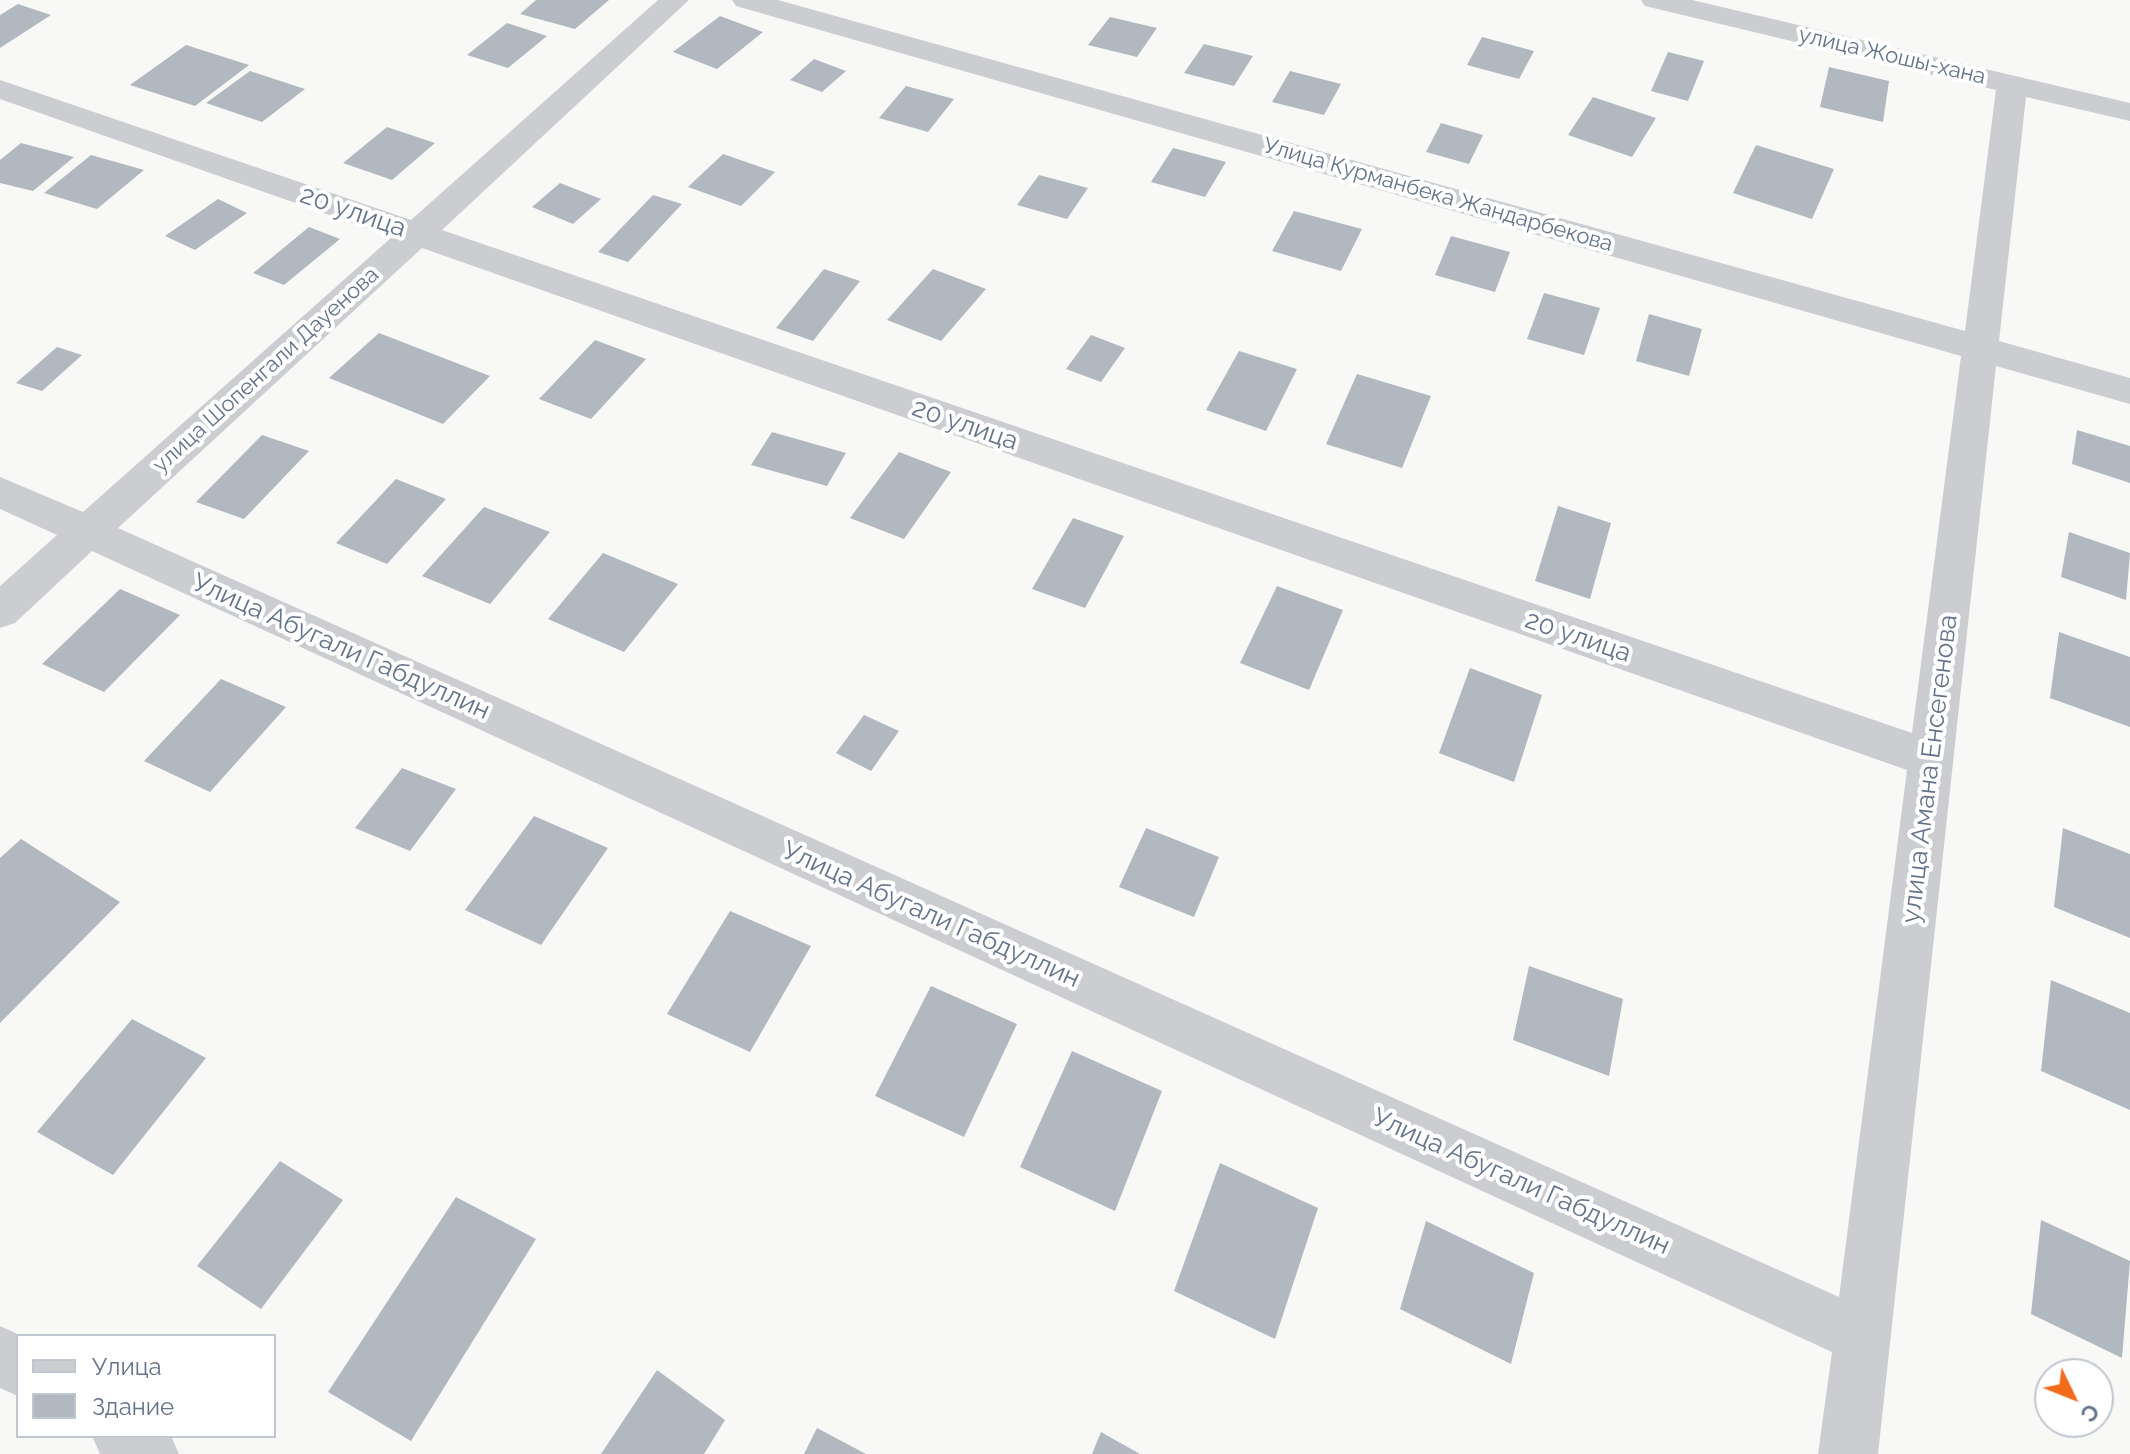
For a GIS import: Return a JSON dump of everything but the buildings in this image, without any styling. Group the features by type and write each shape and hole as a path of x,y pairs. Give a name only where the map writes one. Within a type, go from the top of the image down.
{"street":[{"name":"улица Шопенгали Дауенова","path":"0,611 675,0"},
{"name":"Улица Курманбека Жандарбекова","path":"746,0 2130,391"},
{"name":"улица Жошы-хана","path":"1655,0 2130,112"},
{"name":"улица Амана Енсегенова","path":"1848,1454 2012,84"},
{"name":"20 улица","path":"0,89 1931,759"},
{"name":"Улица Абугали Габдуллин","path":"0,492 1862,1337"},
{"path":"125,1438 149,1454"}]}
